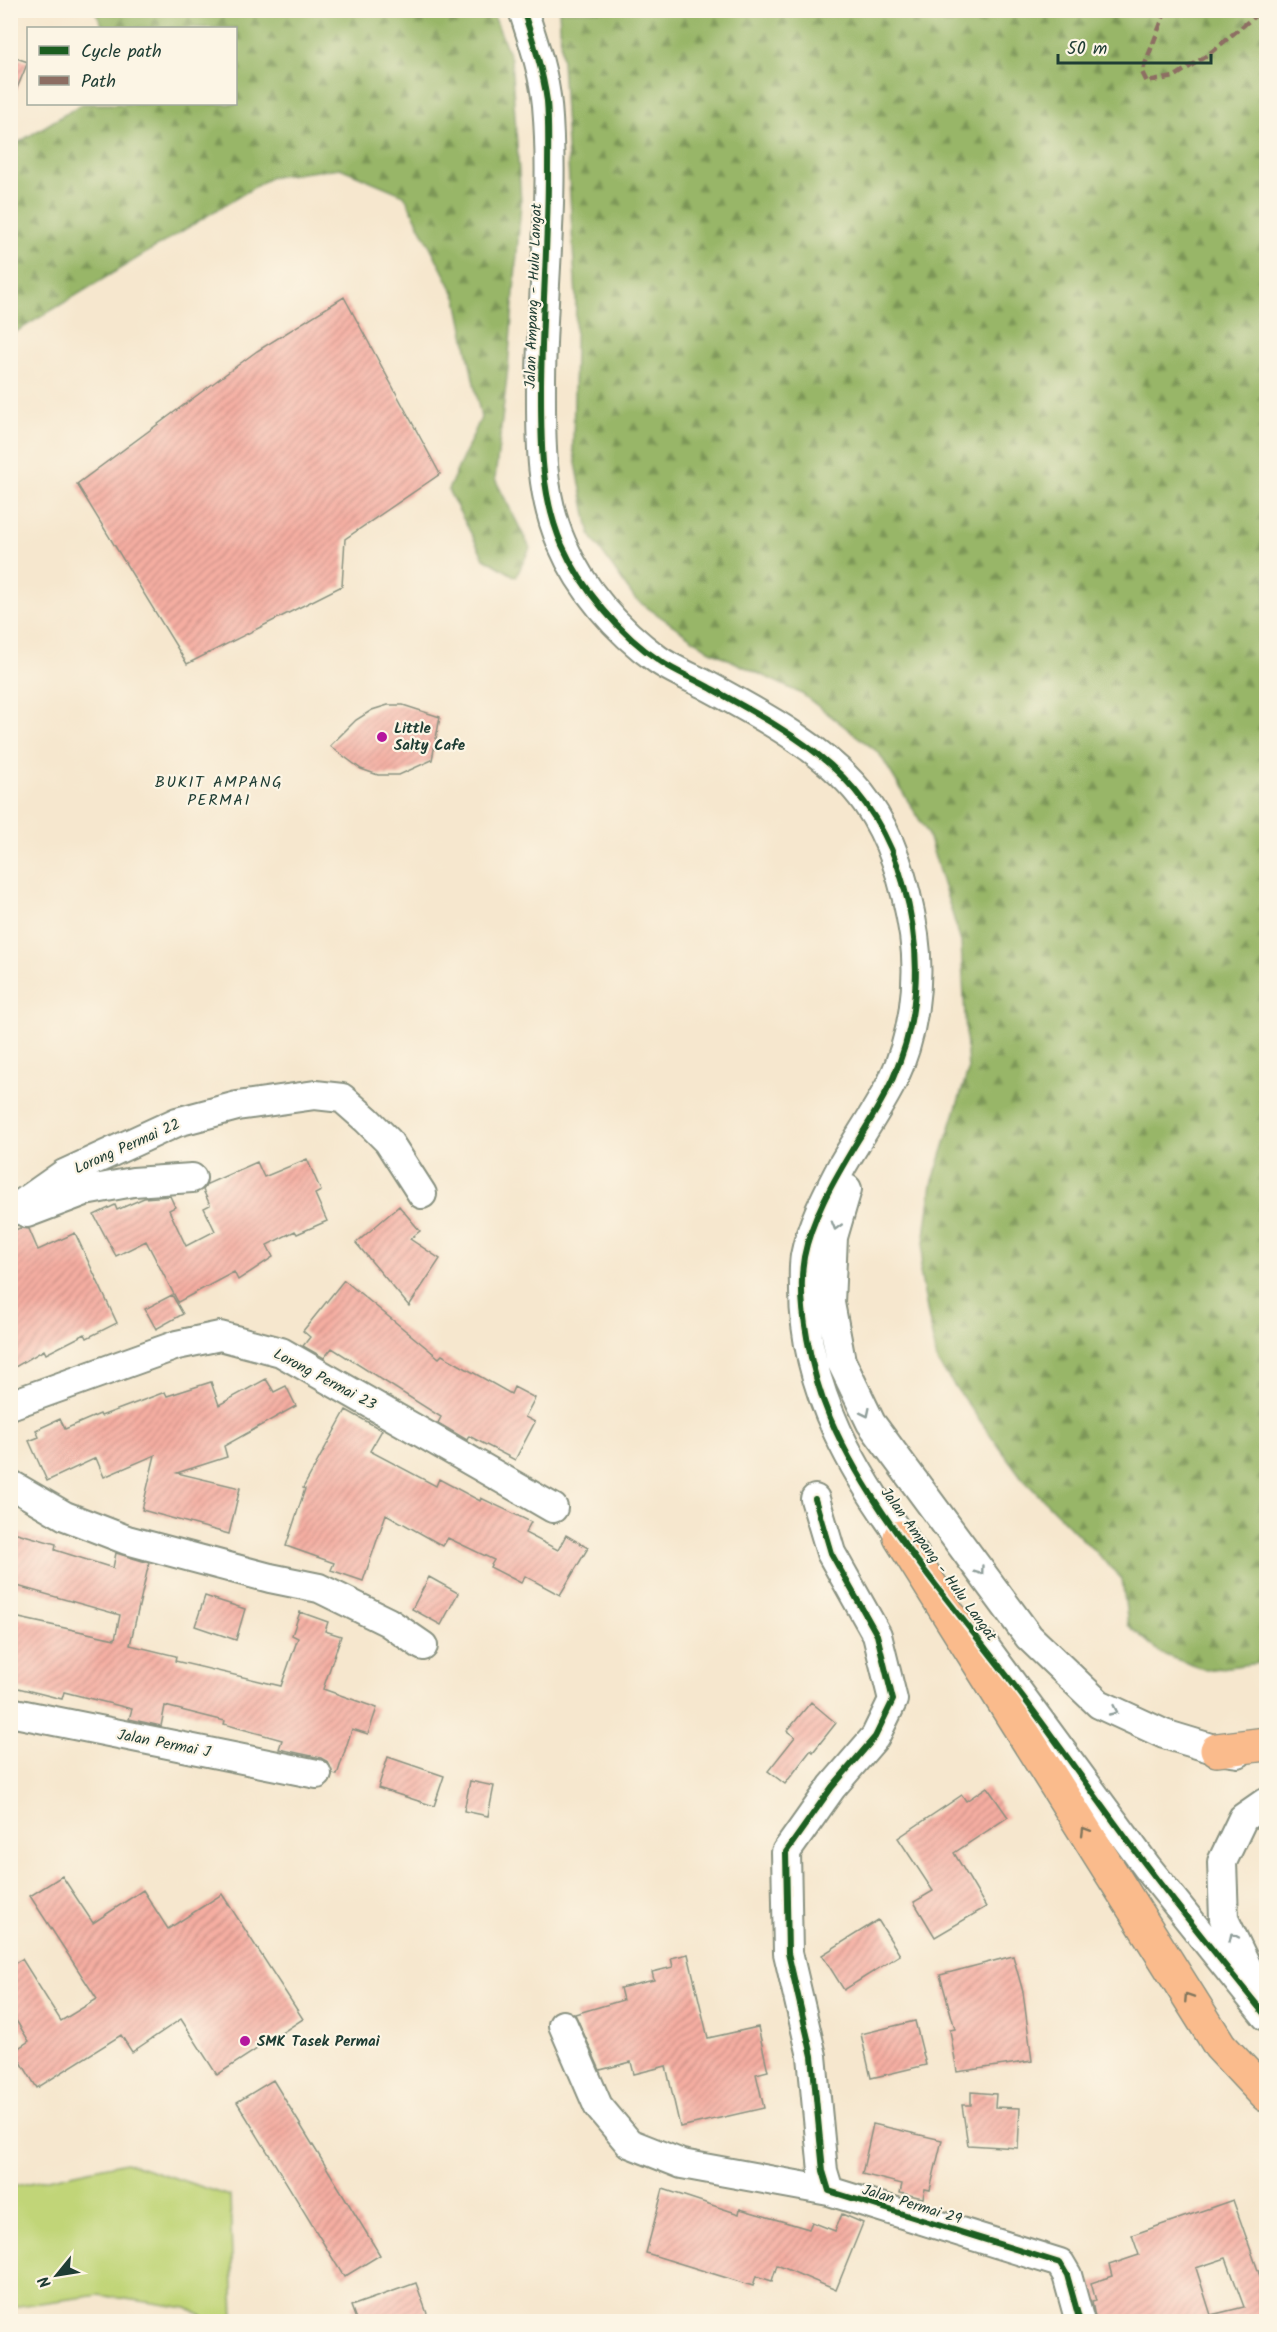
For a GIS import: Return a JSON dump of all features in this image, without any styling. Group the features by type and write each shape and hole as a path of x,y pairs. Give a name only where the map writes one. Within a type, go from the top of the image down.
{"highway":[{"path":"900,1537 1220,2046 1266,2095"},
{"path":"1217,1750 1266,1744"}],"street":[{"name":"Jalan Ampang - Hulu Langat","path":"523,10 536,52 548,122 548,209 541,434 546,493 562,544 584,584 612,619 658,660 763,718 840,771 867,802 886,836 903,882 912,928 917,991 908,1038 893,1080 820,1210 804,1257 804,1312 812,1366 830,1418 856,1470 900,1537 1036,1714 1147,1867 1266,2016"},
{"name":"Lorong Permai 22","path":"10,1212 64,1174 177,1122 237,1106 315,1095 342,1098 368,1120 388,1141 422,1194"},
{"name":"Jalan Ampang - Hulu Langat","path":"864,1129 833,1237 830,1303 841,1361 871,1423 1029,1637 1099,1704 1164,1734 1217,1750 1266,1757"},
{"path":"10,1218 85,1191 133,1182 192,1178"},
{"name":"Lorong Permai 23","path":"10,1405 177,1345 220,1336 281,1352 553,1508"},
{"path":"10,1484 65,1516 127,1540 270,1578 319,1588 388,1622 423,1646"},
{"path":"563,2025 598,2106 629,2143 682,2164 829,2191 823,2171 812,2056 788,1953 786,1852 832,1787 875,1737 893,1700 877,1635 831,1553 815,1499"},
{"name":"Jalan Permai J","path":"10,1712 316,1774"},
{"path":"1266,1802 1243,1818 1222,1862 1224,1919 1266,2009"},
{"name":"Jalan Permai 29","path":"829,2191 1060,2263 1067,2274 1080,2322"}],"green space":[{"path":"95,11 492,11 511,59 521,202 508,368 495,479 530,548 516,577 484,558 448,490 481,418 457,299 404,195 340,168 271,177 11,335 11,147 80,105 237,105 237,27 103,27"},
{"path":"559,11 1266,11 1266,1662 1206,1670 1162,1654 1128,1625 1122,1579 1022,1478 937,1362 920,1272 932,1184 968,1071 961,942 927,832 879,753 802,694 709,650 635,599 590,535 573,448 576,297"},
{"path":"126,2162 230,2196 234,2321 211,2321 187,2308 99,2295 11,2307 11,2187"}],"building":[{"path":"10,56 27,62 27,64 10,105"},
{"path":"344,297 440,474 345,539 342,586 187,664 77,484 257,351"},
{"path":"388,705 403,705 440,717 432,760 399,775 378,775 361,769 330,746 356,720 372,710"},
{"path":"307,1159 321,1191 315,1194 327,1221 297,1234 295,1231 267,1245 273,1257 238,1280 234,1272 178,1302 146,1241 116,1256 94,1215 115,1205 117,1210 144,1198 170,1196 175,1207 169,1210 186,1246 215,1231 204,1208 210,1205 203,1190 207,1184 257,1162 264,1177"},
{"path":"399,1206 420,1231 410,1239 440,1259 409,1306 356,1243"},
{"path":"20,1228 29,1229 38,1250 75,1233 117,1323 87,1338 85,1334 46,1354 44,1350 10,1370 10,1232"},
{"path":"344,1280 439,1358 442,1355 511,1394 514,1387 535,1398 525,1417 535,1422 515,1460 469,1436 467,1440 438,1423 441,1417 332,1348 324,1358 303,1346 310,1337 303,1331"},
{"path":"172,1295 183,1314 156,1329 145,1309"},
{"path":"266,1379 274,1392 286,1386 296,1406 224,1446 227,1457 177,1473 240,1488 229,1534 142,1510 155,1455 104,1477 96,1458 47,1481 29,1441 39,1437 36,1430 60,1419 65,1429 100,1414 101,1416 165,1392 167,1396 211,1382 219,1405"},
{"path":"346,1410 382,1430 370,1451 436,1486 439,1479 480,1501 481,1498 531,1522 525,1533 558,1550 566,1535 588,1548 560,1595 525,1576 521,1583 490,1567 494,1560 448,1538 443,1546 386,1514 363,1581 331,1570 334,1563 286,1546 305,1489 303,1488"},
{"path":"10,1531 56,1544 55,1550 113,1568 116,1553 149,1563 130,1645 176,1656 175,1661 281,1686 298,1638 292,1635 300,1612 328,1622 325,1631 341,1636 323,1689 377,1708 368,1734 352,1729 337,1775 333,1774 328,1762 321,1758 279,1749 282,1740 224,1724 225,1721 165,1706 161,1726 129,1719 132,1709 64,1692 62,1699 10,1686 10,1616 115,1639 120,1615 10,1584"},
{"path":"429,1577 458,1593 441,1625 412,1609"},
{"path":"205,1596 245,1609 236,1640 195,1626"},
{"path":"811,1702 836,1723 813,1752 811,1750 785,1784 768,1771 795,1737 787,1731"},
{"path":"388,1757 444,1776 434,1806 378,1788"},
{"path":"470,1781 494,1786 488,1816 464,1811"},
{"path":"987,1787 1008,1817 954,1853 986,1907 935,1937 914,1902 933,1891 898,1838 962,1795 966,1801"},
{"path":"62,1876 93,1923 143,1890 168,1929 222,1894 303,2019 217,2075 181,2019 132,2052 121,2035 37,2088 14,2051 29,2041 10,2011 10,1966 22,1959 61,2021 97,1999 30,1896"},
{"path":"878,1920 900,1955 844,1990 822,1955"},
{"path":"688,1954 708,2038 758,2027 768,2071 756,2074 764,2108 680,2127 666,2066 634,2074 631,2062 600,2070 575,2014 623,2000 620,1988 654,1980 652,1972 673,1967 671,1958"},
{"path":"1013,1956 1023,1992 1032,2061 957,2072 950,2030 955,2029 940,1975"},
{"path":"915,2021 926,2065 871,2078 861,2034"},
{"path":"273,2080 380,2255 344,2277 237,2102"},
{"path":"971,2092 996,2094 995,2107 1020,2108 1018,2148 968,2145 962,2105 971,2105"},
{"path":"873,2124 942,2140 930,2190 925,2189 923,2198 900,2193 902,2184 862,2174"},
{"path":"663,2189 739,2214 740,2209 809,2229 812,2222 835,2231 842,2214 863,2223 836,2290 777,2265 772,2281 756,2276 753,2286 646,2253"},
{"path":"1233,2200 1266,2293 1266,2322 1096,2322 1092,2302 1096,2301 1091,2283 1112,2276 1109,2265 1139,2255 1132,2235","holes":["1226,2258 1244,2307 1211,2315 1196,2268"]},
{"path":"416,2283 430,2322 357,2322 351,2306"}],"marked path":[{"path":"906,10 935,15 945,10"},
{"path":"1166,10 1142,72 1147,82 1174,77 1209,54 1262,10"}],"cycle path":[{"path":"523,10 534,44 547,101 548,199 542,357 542,446 549,506 562,545 591,594 617,625 645,651 672,669 706,685 776,725 804,744 854,788 874,815 890,847 909,907 916,957 916,982 909,1031 893,1078 824,1202 812,1229 804,1257 802,1275 804,1317 807,1339 823,1401 847,1454 868,1490 915,1558 1034,1711 1149,1869 1266,2016"},
{"path":"815,1499 831,1553 877,1635 893,1700 875,1737 832,1787 786,1852 788,1953 812,2056 823,2171 829,2191 1060,2263 1067,2275 1080,2322"}],"place":[{"name":"Little Salty Cafe","path":"382,737"},
{"name":"SMK Tasek Permai","path":"245,2041"}],"district":[{"name":"BUKIT AMPANG PERMAI","path":"219,790"}]}
